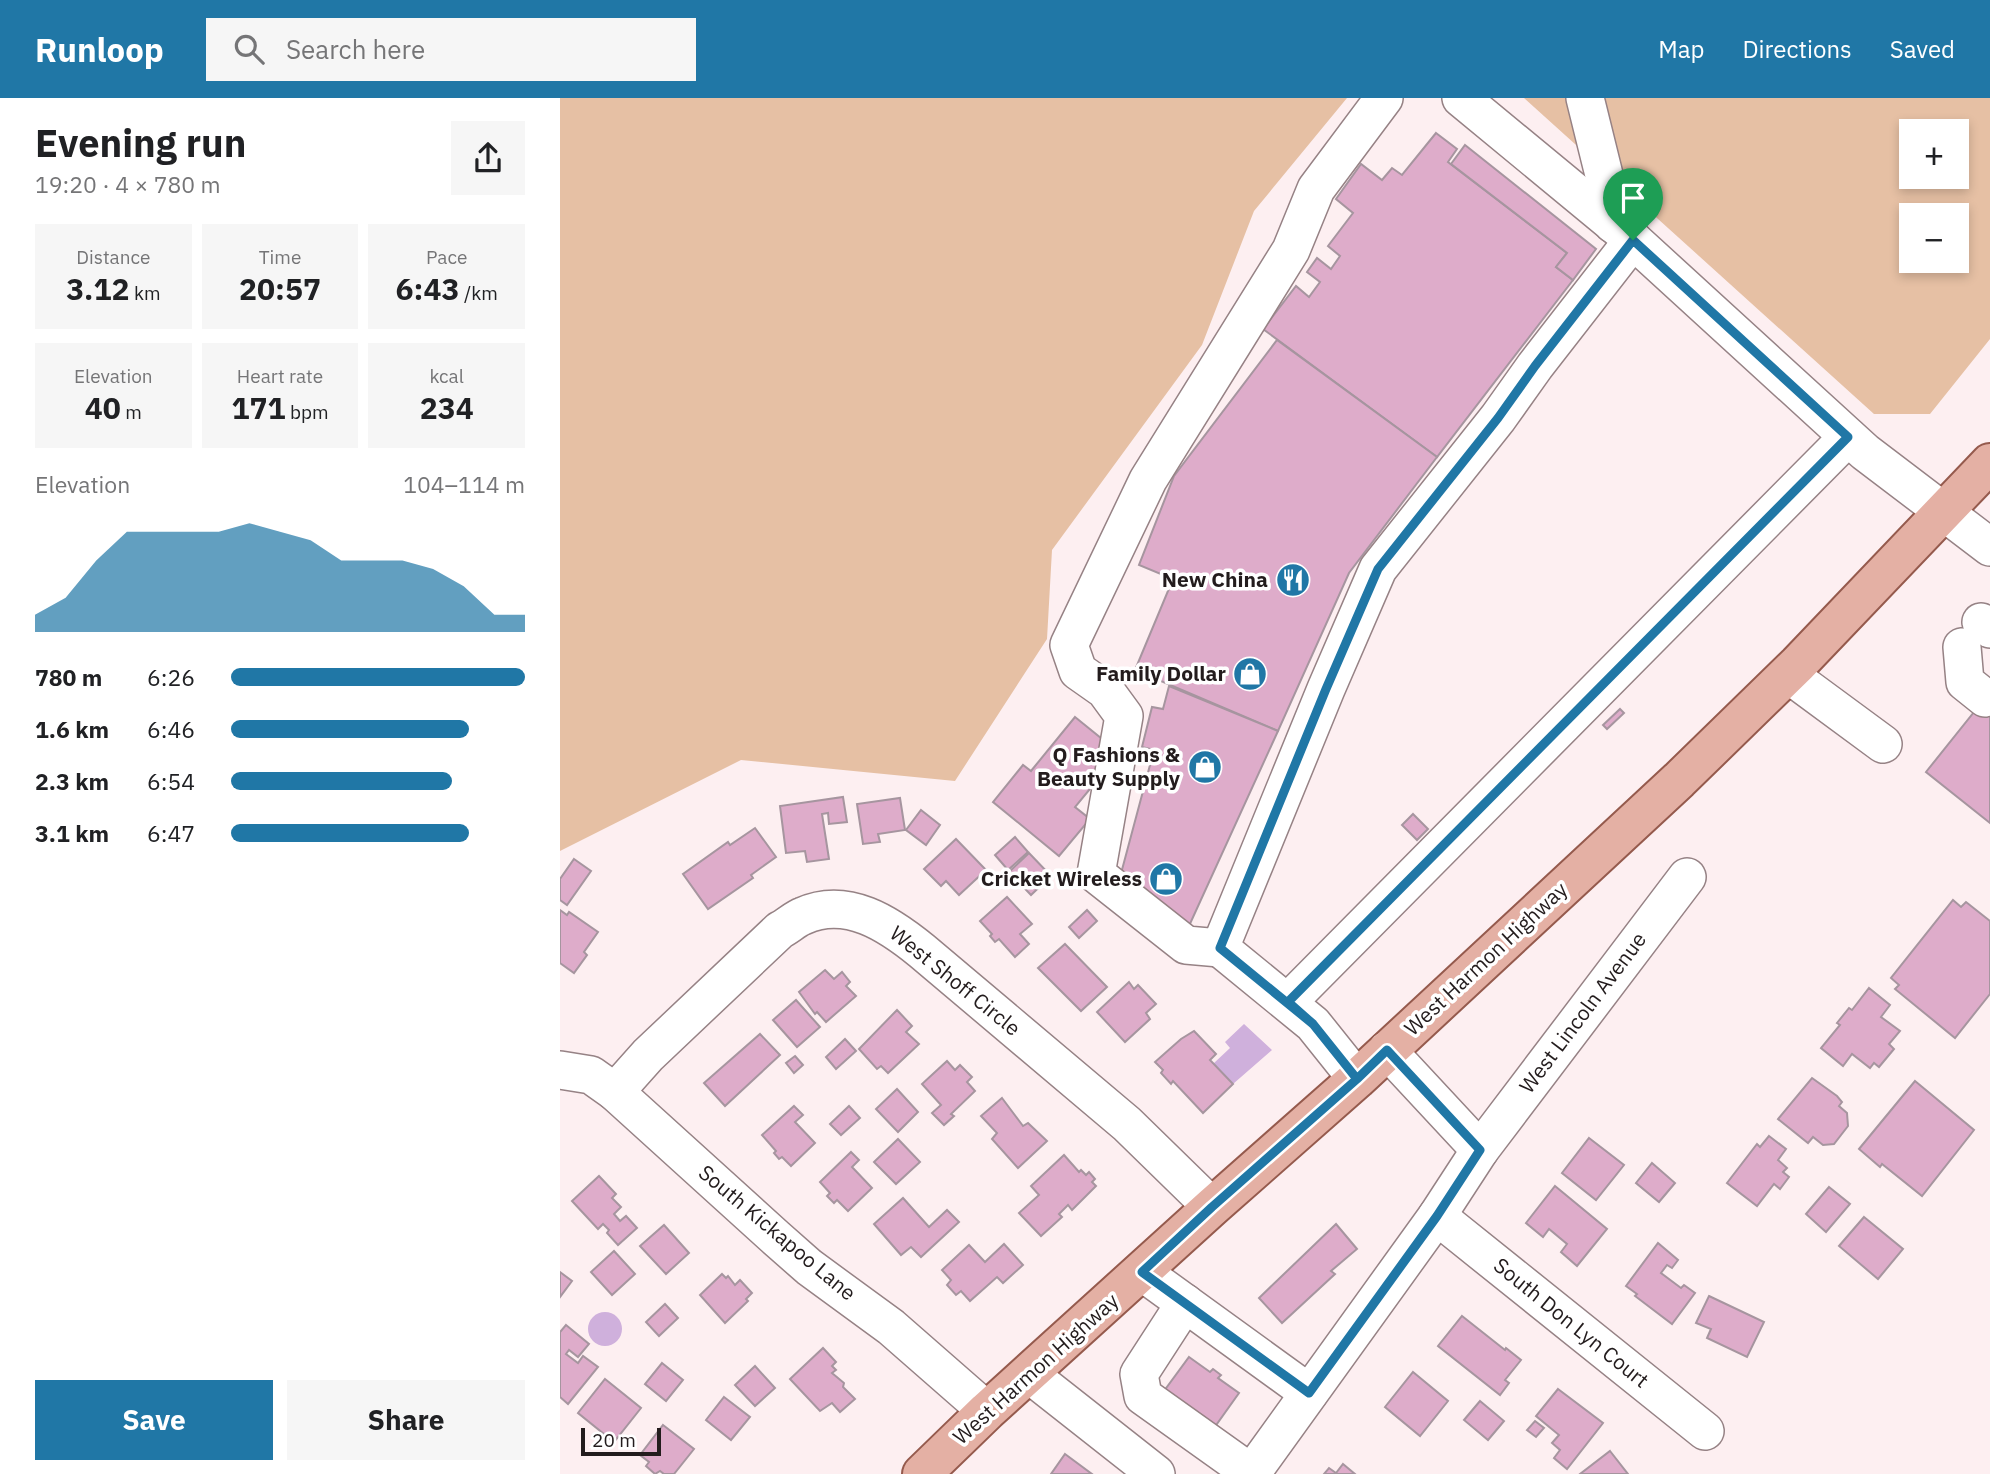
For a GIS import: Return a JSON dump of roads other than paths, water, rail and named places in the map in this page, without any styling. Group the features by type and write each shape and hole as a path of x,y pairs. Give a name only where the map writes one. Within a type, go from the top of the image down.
{"main road":[{"path":"1943,513 1990,463"},
{"name":"West Harmon Highway","path":"922,1474 987,1411 1357,1079 1679,780 1788,674 1943,513"}],"street":[{"path":"1357,1079 1313,1024 1220,948 1186,945 1096,874 1124,716 1105,690 1078,670 1069,645 1148,480 1291,250 1316,188 1384,98"},
{"path":"1461,98 1623,232 1848,437 1990,547"},
{"path":"1585,98 1606,183 1623,232"},
{"path":"1220,948 1378,569 1490,428 1535,366 1623,232"},
{"path":"1288,1002 1848,437"},
{"path":"1981,637 1965,682 1988,684"},
{"path":"1788,674 1882,744"},
{"name":"West Lincoln Avenue","path":"1251,1474 1437,1216 1480,1150 1573,1023 1687,877"},
{"name":"West Shoff Circle","path":"615,1092 648,1055 780,930 804,915 838,909 860,911 904,936 1127,1125 1212,1207"},
{"path":"1387,1050 1480,1150"},
{"name":"South Kickapoo Lane","path":"560,1070 591,1075 615,1092 792,1252 891,1327 987,1411"},
{"name":"South Don Lyn Court","path":"1437,1216 1705,1431"},
{"path":"1142,1272 1309,1393"},
{"path":"1185,1303 1139,1374 1143,1396 1251,1474"},
{"path":"1029,1374 1156,1474"}],"place":[{"name":"New China","path":"1293,580"},
{"name":"Family Dollar","path":"1250,674"},
{"name":"Q Fashions & Beauty Supply","path":"1205,767"},
{"name":"Cricket Wireless","path":"1166,879"}]}
